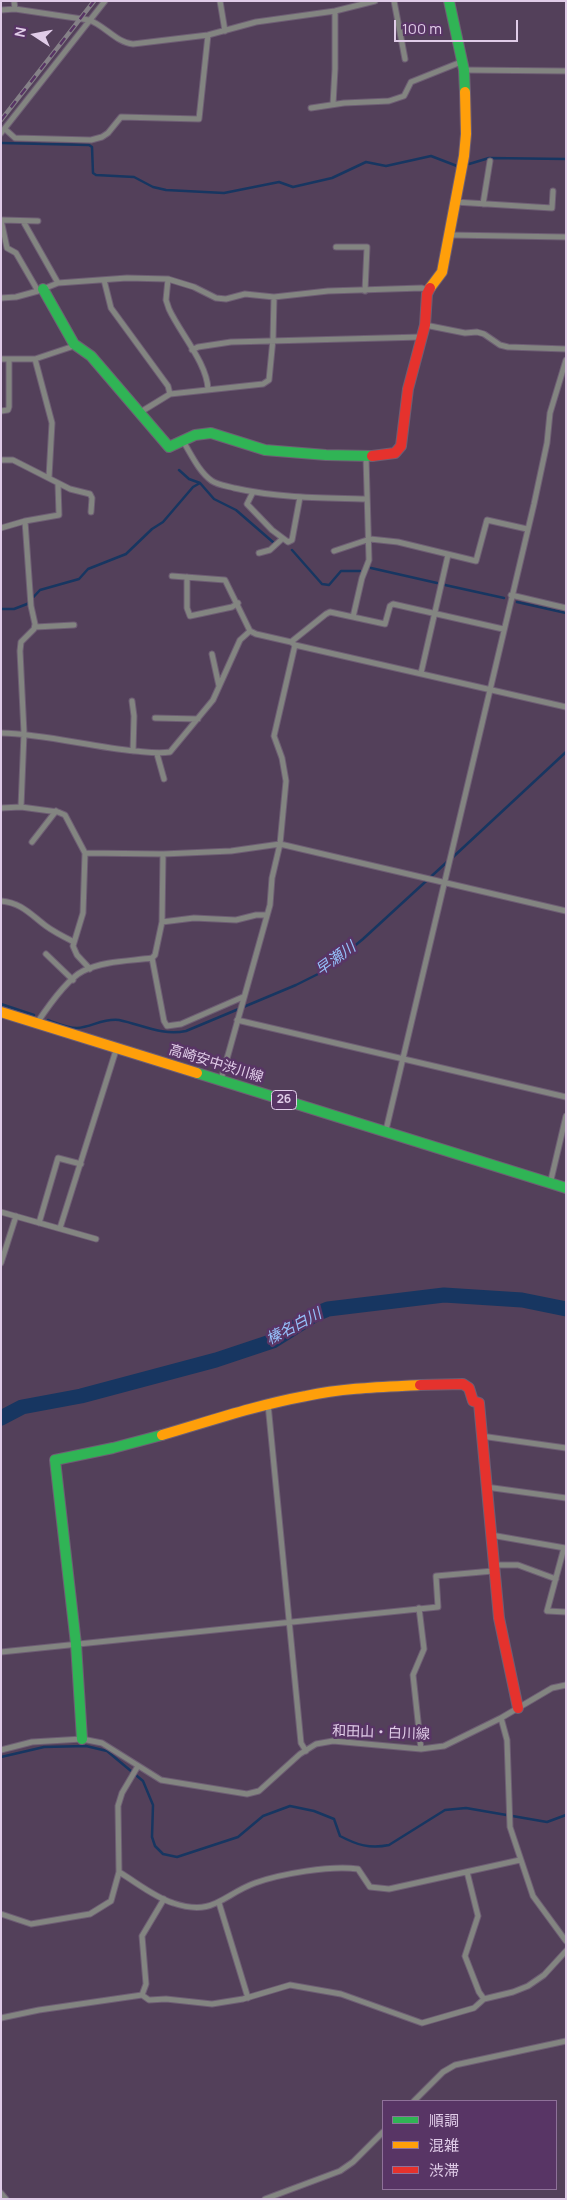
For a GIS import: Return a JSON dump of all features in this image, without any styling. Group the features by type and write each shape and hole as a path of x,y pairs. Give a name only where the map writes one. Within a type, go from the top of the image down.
{"street":[{"path":"14,1 15,9"},
{"path":"104,1 3,131 15,138 82,140 102,137 121,118 200,118 208,35"},
{"path":"220,1 225,31"},
{"path":"1,10 15,9 89,20 98,23 127,44 208,35 256,22 335,10 356,3 375,1"},
{"path":"394,1 405,59"},
{"path":"38,221 1,220 7,248 16,253 74,344 91,356 138,414 169,447 204,433 221,434 243,444 266,450 366,457 394,454 400,448 408,389 425,325 428,290 439,280 442,272 466,134 462,66 449,1"},
{"path":"333,104 335,10"},
{"path":"311,108 333,104 389,101 404,96 411,82 462,66 566,71"},
{"path":"482,204 490,161"},
{"path":"455,202 552,208 553,191"},
{"path":"23,221 58,283"},
{"path":"449,235 566,237"},
{"path":"336,247 367,247 366,291"},
{"path":"1,298 16,297 58,283 135,278 168,279 194,287 216,298 226,299 245,294 274,297 328,292 422,288 428,290"},
{"path":"168,279 166,300 169,309 203,369 208,381 208,389"},
{"path":"104,280 111,308 168,386 170,394"},
{"path":"138,414 170,394 266,383 270,377 274,297"},
{"path":"425,325 465,333 477,332 484,334 500,345 508,347 566,349"},
{"path":"192,350 198,347 231,342 273,339 422,337"},
{"path":"1,358 35,359 71,347 74,344"},
{"path":"1,412 8,410 9,407 9,359"},
{"path":"35,359 52,423 49,477"},
{"path":"386,1132 441,881 447,869 528,529 547,443 550,413 565,369 566,360"},
{"path":"183,440 194,460 212,481 253,492 300,497 367,499"},
{"path":"353,617 362,578 370,560 366,457"},
{"path":"1,460 12,460 49,477 58,484 90,494 92,498 91,512"},
{"path":"1,528 25,521 59,515 58,484"},
{"path":"253,492 247,504 282,539 288,542 292,540 300,497"},
{"path":"334,551 370,539 398,542 476,561 487,520 528,529"},
{"path":"25,521 34,627"},
{"path":"259,553 270,550 282,539"},
{"path":"421,673 448,555"},
{"path":"172,576 225,580 238,603 250,631 256,634 566,707"},
{"path":"187,577 187,608 190,616 232,607 238,603"},
{"path":"512,595 566,608"},
{"path":"221,1080 267,915 280,844 286,781 282,758 274,736 293,644 330,612 385,624 393,604 503,629"},
{"path":"21,807 24,733 21,642 34,627 74,624"},
{"path":"1,733 24,733 94,746 158,754 170,752 213,700 240,640 250,631"},
{"path":"212,654 219,686"},
{"path":"132,700 134,716 133,751"},
{"path":"155,718 198,719"},
{"path":"158,754 164,779"},
{"path":"1,808 21,807 56,811 65,815 86,853 83,913 73,946 77,955 90,969"},
{"path":"32,842 56,811"},
{"path":"86,853 163,854 231,851 280,844 566,911"},
{"path":"163,854 162,922 157,951 152,958 164,1021 168,1026 181,1024 243,999"},
{"path":"1,901 18,904 26,908 45,925 74,942"},
{"path":"162,922 194,918 236,920 256,915 267,915"},
{"path":"46,954 73,980"},
{"path":"37,1023 50,1002 82,971 106,964 152,958"},
{"name":"高崎安中渋川線","path":"1,1012 566,1188"},
{"path":"238,1018 566,1097"},
{"path":"60,1228 117,1048"},
{"path":"550,1184 566,1116"},
{"path":"39,1223 58,1158 80,1164"},
{"path":"1,1212 96,1239"},
{"path":"1,1263 16,1216"},
{"path":"82,1739 76,1644 55,1460 92,1455 268,1404 330,1391 378,1387 463,1384 470,1388 473,1402 479,1403 499,1618 518,1708"},
{"path":"268,1404 301,1743 306,1751"},
{"path":"481,1436 566,1448"},
{"path":"486,1487 566,1498"},
{"path":"490,1535 565,1548 547,1611 566,1612"},
{"path":"1,1652 438,1607 436,1576 493,1568 518,1565 556,1579"},
{"path":"419,1608 424,1649 412,1675 421,1749"},
{"name":"和田山・白川線","path":"1,1750 32,1742 82,1739 102,1742 137,1768 161,1780 247,1794 259,1791 316,1744 333,1740 421,1749 444,1746 501,1718 552,1688 566,1685"},
{"path":"501,1718 506,1740 508,1820 533,1896 566,1941"},
{"path":"1,1914 31,1924 90,1914 111,1901 120,1872 118,1806 122,1793 137,1768"},
{"path":"120,1872 164,1899 174,1903 204,1907 219,1903 243,1888 260,1881 338,1867 358,1869 370,1886 378,1889 402,1887 520,1860"},
{"path":"467,1872 478,1916 465,1956 479,1992 484,1999"},
{"path":"142,1996 146,1984 142,1936 164,1899"},
{"path":"219,1903 248,1998"},
{"path":"1,2018 40,2010 142,1996 149,2000 166,1999 204,2004 248,1998 290,1985 341,1994 422,2023 474,2008 484,1999 513,1992 537,1981 566,1951"},
{"path":"415,2100 442,2072 455,2065 566,2041"},
{"path":"265,2199 340,2171 353,2162 382,2133"},
{"path":"1,2193 6,2199"}],"waterway":[{"path":"2,143 89,145 92,147 93,173 96,175 134,177 153,187 166,190 224,193 279,182 293,187 332,178 366,162 386,166 431,156 457,166"},
{"path":"469,164 489,158 566,159"},
{"path":"179,470 189,479 200,483 214,499 236,510 274,543"},
{"path":"1,609 14,609 27,604 40,590 79,579 88,569 126,554 152,529 163,522 193,487 200,483"},
{"path":"292,550 322,584 329,585 341,571 360,571"},
{"path":"371,568 437,583"},
{"path":"445,585 504,598"},
{"path":"517,602 566,613"},
{"name":"早瀬川","path":"452,858 566,752"},
{"name":"早瀬川","path":"48,1020 73,1028 103,1021 119,1020 161,1031 186,1031 296,985 324,971 363,939 448,861"},
{"name":"早瀬川","path":"1,1004 34,1015"},
{"name":"榛名白川","path":"1,1418 22,1407 81,1396 216,1360 273,1341 316,1314 328,1309 444,1295 522,1300 566,1309"},
{"path":"1,1757 44,1747 86,1746 107,1751 143,1781 153,1805 152,1837 155,1846 163,1854 177,1857 238,1837 263,1816 290,1806 314,1811 334,1819 340,1836 358,1844 376,1847 389,1845 445,1810 466,1808 547,1822 566,1815"}],"railway":[{"path":"1,120 94,1"}],"traffic: fast":[{"path":"449,1 464,70 465,92"},
{"path":"43,289 74,344 91,356 169,447 195,435 211,433 265,450 326,455 372,456"},
{"path":"197,1073 566,1188"},
{"path":"82,1739 76,1644 55,1460 113,1448 162,1435"}],"traffic: slow":[{"path":"430,288 442,272 464,156 466,134 465,92"},
{"path":"1,1012 197,1073"},
{"path":"162,1435 252,1409 320,1393 420,1385"}],"traffic: jam":[{"path":"372,456 395,453 401,446 408,389 425,325 427,294 430,288"},
{"path":"420,1385 463,1384 469,1388 473,1401 479,1403 499,1618 518,1708"}]}
